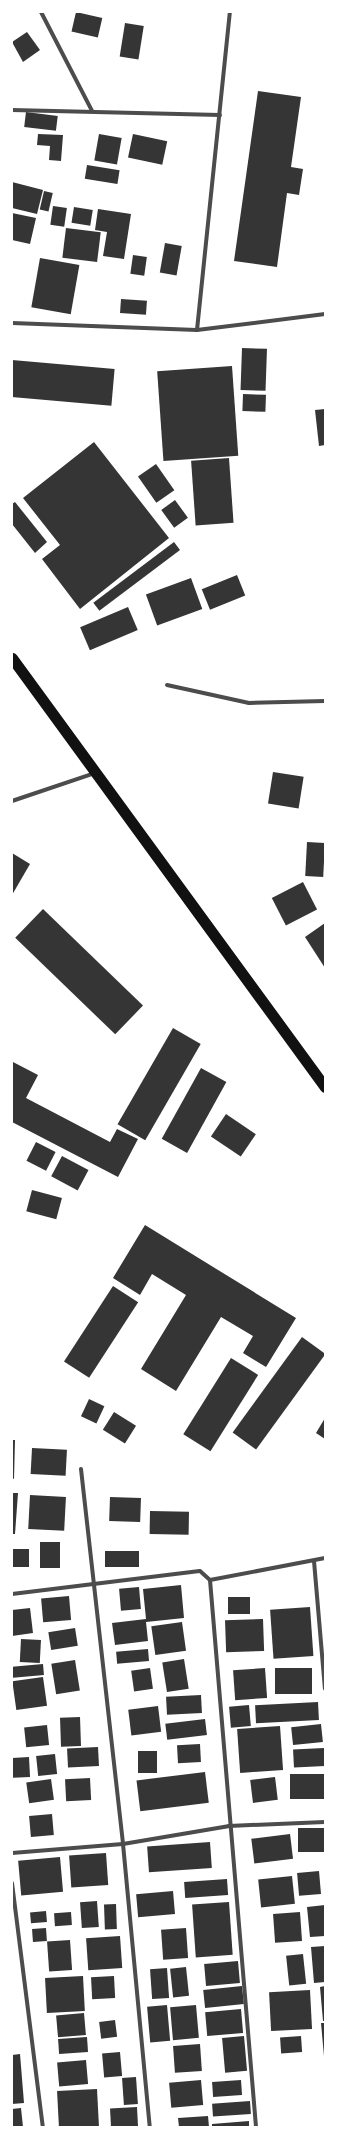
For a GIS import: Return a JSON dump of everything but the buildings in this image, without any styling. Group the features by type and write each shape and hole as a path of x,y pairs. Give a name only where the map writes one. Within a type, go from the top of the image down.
{"highway":[{"path":"12,658 97,772 325,1087"}],"street":[{"path":"41,12 92,111"},
{"path":"197,330 230,12"},
{"path":"12,110 220,115"},
{"path":"12,323 197,330 325,314"},
{"path":"168,684 249,703 325,701"},
{"path":"12,801 97,772"},
{"path":"81,1469 92,1584 123,1844 150,2127"},
{"path":"210,1580 325,1558"},
{"path":"314,1561 325,1689"},
{"path":"12,1594 200,1571 210,1580 229,1826 256,2127"},
{"path":"12,1853 123,1844 229,1826 325,1822"},
{"path":"12,1883 43,2127"}]}
